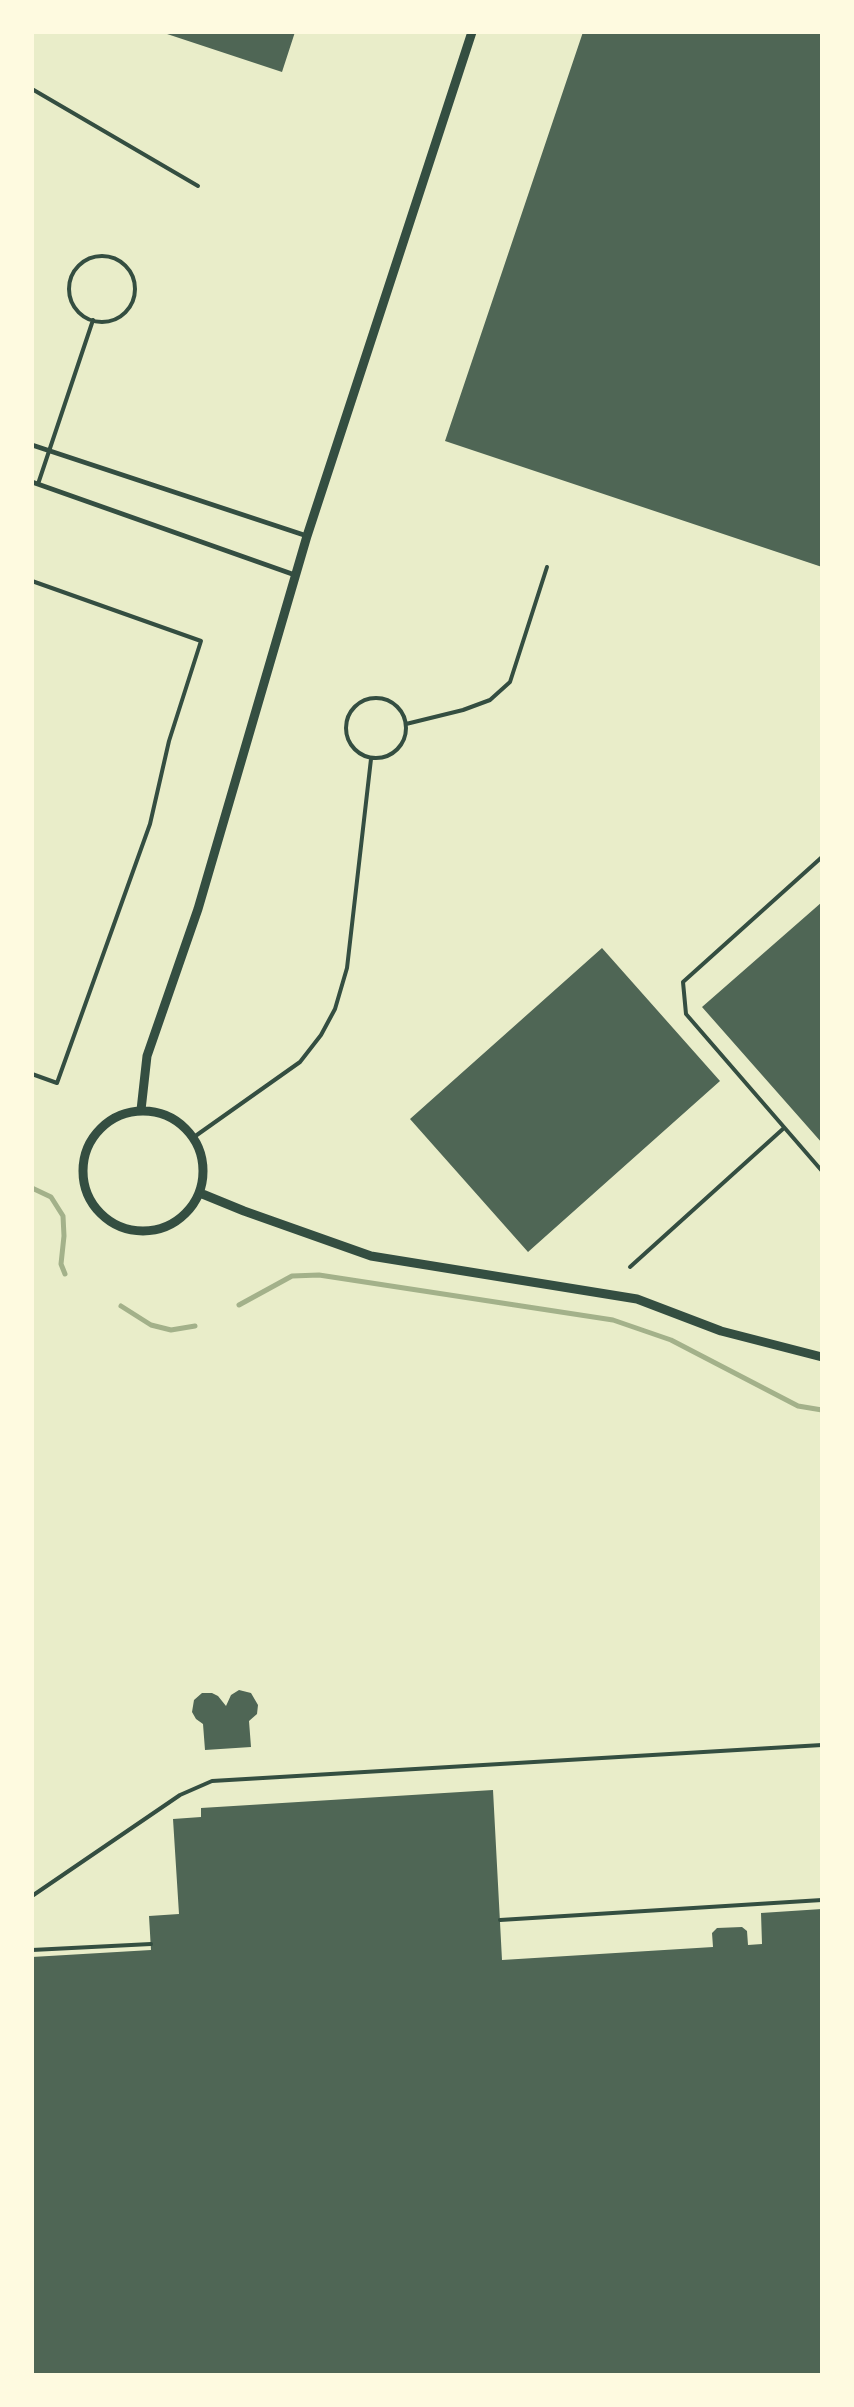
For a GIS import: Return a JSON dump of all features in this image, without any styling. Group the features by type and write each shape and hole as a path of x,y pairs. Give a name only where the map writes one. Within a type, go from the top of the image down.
{"street":[{"path":"141,1110 147,1056 198,909 306,536 472,32"},
{"path":"32,445 306,536"},
{"path":"35,483 296,574"},
{"path":"141,1110 161,1113 180,1122 194,1136 202,1154 204,1174 200,1193 193,1206 184,1216 172,1224 152,1231 131,1230 111,1222 96,1209 86,1192 82,1172 85,1152 94,1136 106,1122 123,1114 141,1110"},
{"path":"200,1193 244,1211 371,1256 637,1299 721,1332 822,1357"}],"lane":[{"path":"32,89 198,186"},
{"path":"105,256 116,259 125,265 131,273 135,284 131,305 119,316 104,321 93,320 84,316 74,304 69,289 71,278 84,261 94,257 105,256"},
{"path":"35,483 49,451 93,320"},
{"path":"406,724 463,710 490,700 510,682 547,567"},
{"path":"32,581 201,641 169,741 150,824 57,1082 32,1074"},
{"path":"369,699 384,699 394,703 401,710 406,724 404,740 391,755 371,759 362,756 348,742 346,722 356,705 369,699"},
{"path":"194,1136 300,1062 321,1035 334,1009 347,968 371,759"},
{"path":"822,857 683,982 686,1014 822,1171"},
{"path":"630,1267 784,1128"},
{"path":"32,1896 180,1795 212,1781 822,1744"},
{"path":"500,1920 822,1900"},
{"path":"32,1950 151,1944"}],"building":[{"path":"161,32 295,32 282,72"},
{"path":"583,32 822,32 822,567 445,441"},
{"path":"822,902 822,1143 702,1007"},
{"path":"602,948 720,1081 528,1252 410,1119"},
{"path":"239,1690 251,1693 258,1705 257,1714 249,1721 251,1747 205,1750 203,1724 196,1719 192,1712 194,1700 202,1693 212,1693 218,1696 226,1706 231,1695"},
{"path":"493,1790 502,1960 713,1947 712,1933 717,1928 742,1927 747,1931 748,1945 762,1944 761,1913 822,1909 822,2374 34,2374 32,1957 151,1950 149,1916 179,1914 173,1819 201,1817 201,1808"}],"waterway":[{"path":"32,1188 51,1197 63,1216 64,1236 61,1264 65,1274"},
{"path":"239,1305 292,1276 319,1275 613,1320 671,1340 798,1406 822,1410"},
{"path":"121,1306 151,1325 171,1330 195,1326"}]}
